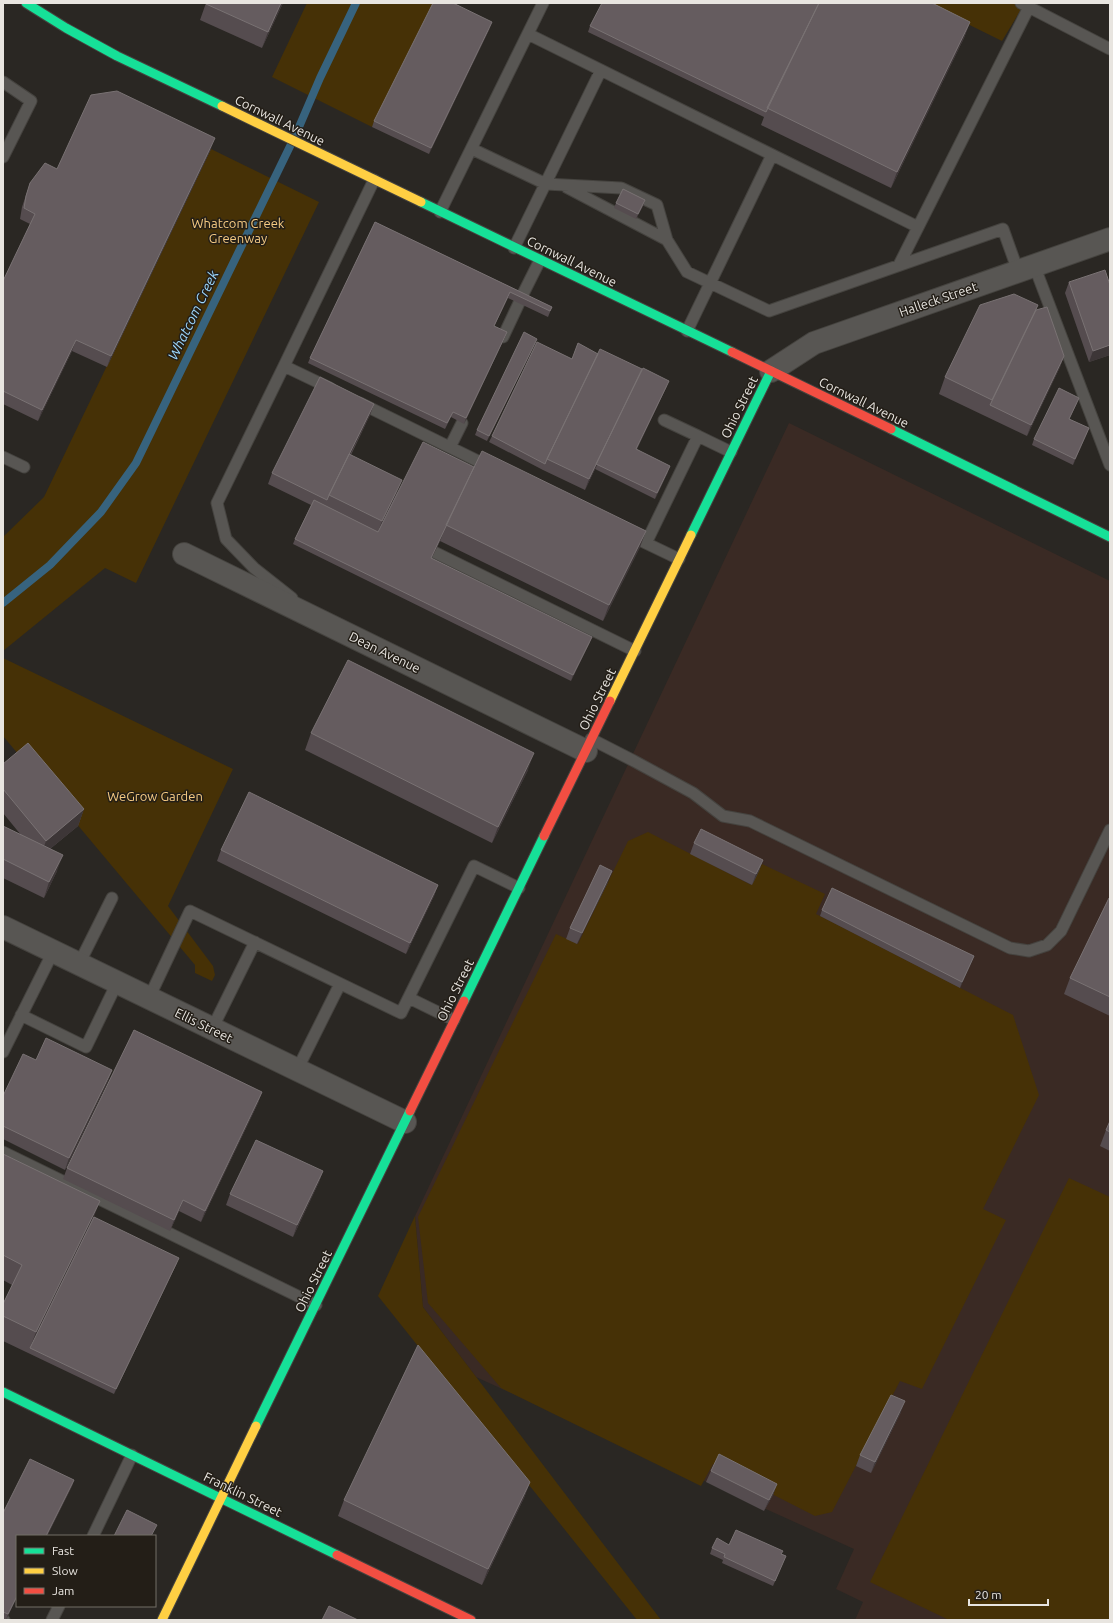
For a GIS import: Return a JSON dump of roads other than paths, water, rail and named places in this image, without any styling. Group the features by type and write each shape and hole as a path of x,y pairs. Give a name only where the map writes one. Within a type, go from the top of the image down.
{"street":[{"name":"Cornwall Avenue","path":"26,3 66,28 117,56 1110,536"},
{"name":"Halleck Street","path":"771,371 814,343 1110,239"},
{"name":"Ohio Street","path":"162,1620 771,371"},
{"name":"Dean Avenue","path":"184,554 318,619 589,745"},
{"name":"Ellis Street","path":"3,927 404,1122"},
{"name":"Franklin Street","path":"4,1394 471,1620"}],"lane":[{"path":"440,212 543,3"},
{"path":"899,265 1025,5 1110,49"},
{"path":"528,34 918,227"},
{"path":"514,248 601,70"},
{"path":"3,82 30,101 3,157"},
{"path":"472,149 546,184 621,188 657,205 667,240 687,272 769,311 1003,229 1026,268 1110,465"},
{"path":"687,331 772,155"},
{"path":"318,619 254,568 226,539 217,503 374,180"},
{"path":"562,184 667,240"},
{"path":"503,336 540,260"},
{"path":"284,366 339,393"},
{"path":"353,399 497,470"},
{"path":"664,420 731,452"},
{"path":"450,447 462,423"},
{"path":"646,543 698,436"},
{"path":"455,464 461,452"},
{"path":"3,457 24,467"},
{"path":"618,529 679,559"},
{"path":"434,552 635,651"},
{"path":"589,745 634,761 693,794 723,816 750,821 1010,948 1029,951 1047,945 1061,931 1110,830"},
{"path":"149,998 190,911 401,1013 474,866 519,888"},
{"path":"79,964 112,898"},
{"path":"212,1029 255,942"},
{"path":"3,1052 53,952"},
{"path":"21,1015 86,1047 117,983"},
{"path":"297,1070 340,984"},
{"path":"409,998 454,1020"},
{"path":"3,1152 316,1305"},
{"path":"93,1535 132,1455"},
{"path":"52,1620 58,1607"}],"waterway":[{"name":"Whatcom Creek","path":"3,603 50,565 101,512 136,463 296,134 320,78 356,3"}],"park label":[{"name":"Whatcom Creek Greenway","path":"238,230"},
{"name":"WeGrow Garden","path":"155,796"}]}
